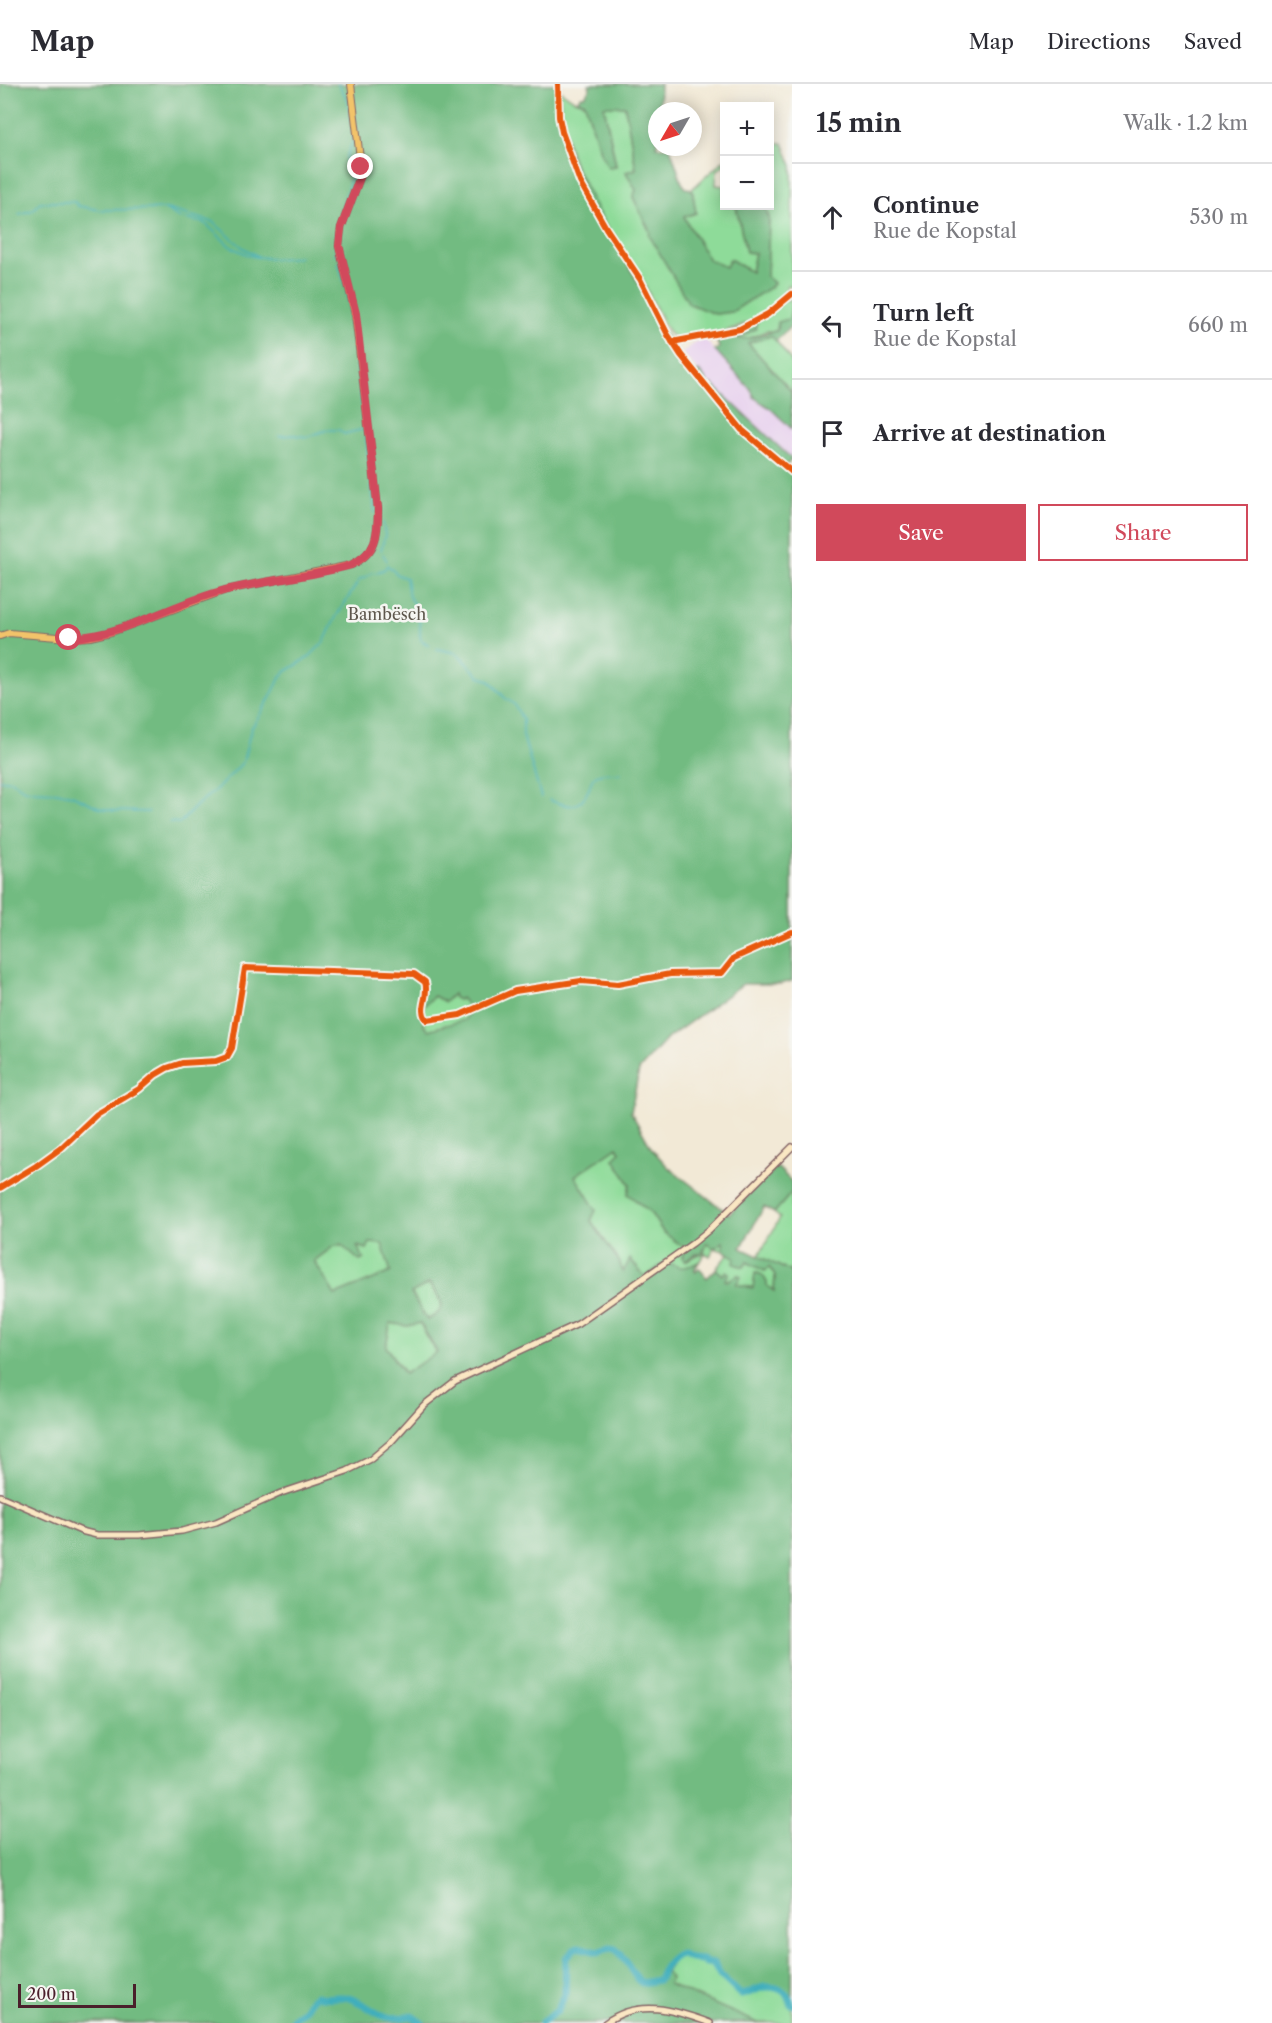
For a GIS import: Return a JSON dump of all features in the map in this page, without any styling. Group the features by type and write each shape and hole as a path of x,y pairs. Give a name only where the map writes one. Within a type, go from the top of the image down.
{"main road":[{"path":"0,636 9,633 69,638 90,637 111,632 226,590 351,565 369,552 377,531 378,509 356,314 339,246 341,228 360,177 361,167 351,84"},
{"path":"0,1496 81,1531 96,1535 139,1535 200,1528 280,1493 347,1471 381,1451 424,1405 455,1381 578,1324 594,1314 710,1229 792,1147"},
{"path":"605,2023 633,2010 659,2007 710,2023"}],"street":[{"path":"558,85 562,132 570,158 584,189 625,259 640,279 668,335 696,373"}],"shaded area":[{"path":"703,337 750,389 755,398 771,409 792,429 792,459 711,385 682,353"}],"green space":[{"name":"Bambësch","path":"0,84 558,84 559,117 570,158 679,357 694,374 699,371 710,385 712,384 792,459 787,465 781,464 792,472 792,981 780,984 743,984 668,1038 639,1070 631,1112 652,1149 668,1167 729,1214 773,1169 777,1167 792,1182 792,1192 774,1213 764,1207 741,1248 792,1272 792,1998 785,1992 772,1988 741,1995 720,1975 714,1964 690,1959 681,1954 677,1955 666,1972 671,1979 668,1984 758,2023 0,2023","holes":["453,994 454,998 459,1000 461,998 468,1006 465,1020 428,1030 424,1026 423,1007 434,996 445,1002","617,1147 620,1152 614,1159 630,1184 628,1194 650,1212 663,1232 685,1248 682,1257 685,1261 696,1254 702,1254 707,1243 714,1248 723,1242 724,1251 735,1257 734,1264 744,1267 747,1262 765,1271 769,1267 775,1276 774,1291 767,1286 763,1276 758,1273 755,1273 753,1288 736,1284 741,1277 738,1275 725,1280 729,1273 726,1271 723,1275 716,1269 707,1278 699,1268 696,1272 694,1270 699,1262 683,1267 675,1266 667,1261 645,1277 630,1259 623,1272 619,1261 591,1221 596,1210 575,1176","370,1243 382,1244 391,1272 335,1295 314,1261 334,1246 341,1245 360,1261 364,1259 357,1246 367,1249","430,1283 442,1304 439,1312 427,1320 411,1293","390,1323 407,1326 420,1323 437,1352 404,1374 386,1347"]},
{"path":"589,84 660,84 659,102 648,102 648,156 673,156 682,183 686,188 692,189 696,213 684,217 709,260 726,267 730,259 751,272 755,253 746,252 737,210 766,210 769,218 767,277 774,283 772,286 732,312 715,314 689,304 649,235 650,232 633,197 636,190 626,172 636,169 625,106 604,106 616,166 608,167 601,154 585,103 578,100 581,96 585,96 590,88"},
{"path":"561,91 574,100 585,103 601,154 616,165 604,105 625,106 636,169 626,172 636,190 633,197 650,232 715,314 732,312 774,283 767,277 769,218 766,210 774,210 774,143 783,143 792,166 792,286 787,285 783,299 755,320 726,331 676,338 670,334 642,280 614,235 611,236 584,189 586,187 567,142 559,93"},
{"path":"720,164 716,185 720,186 720,210 737,210 746,252 755,253 751,272 730,259 726,267 709,261 683,217 696,213 692,189"},
{"path":"792,296 790,319 777,331 766,331 746,340 735,337 755,329 756,322"},
{"path":"792,309 792,325 776,341 771,336 748,343 791,391 792,429 771,409 755,398 750,389 715,350 719,348 717,341 729,338 726,334 756,322 756,329 738,338 777,331 778,322 789,319"},
{"path":"772,335 792,362 792,400 791,391 748,343"},
{"path":"453,994 461,998 468,1006 466,1020 428,1030 424,1026 422,1007 434,996"},
{"path":"617,1147 620,1152 614,1159 630,1184 628,1194 650,1212 663,1232 685,1248 682,1257 685,1261 704,1252 707,1243 724,1242 724,1251 714,1248 710,1256 705,1253 699,1262 684,1269 676,1268 645,1277 623,1272 619,1261 591,1221 575,1176"},
{"path":"792,1192 792,1272 758,1257 780,1218 774,1213"},
{"path":"370,1243 383,1244 391,1272 335,1296 314,1261 334,1246 356,1246"},
{"path":"729,1253 765,1271 769,1267 775,1276 774,1292 766,1286 767,1283 763,1276 758,1273 755,1273 754,1288 735,1284 738,1275 725,1280 716,1269"},
{"path":"429,1283 442,1304 439,1312 427,1320 411,1292"},
{"path":"390,1323 407,1326 420,1323 437,1352 405,1374 386,1347"},
{"path":"681,1954 690,1959 714,1964 720,1975 737,1993 766,1988 786,1993 792,1998 792,2023 751,2021 667,1984 666,1972 677,1955"}],"waterway":[{"path":"335,255 338,227 351,173 346,157 354,139 348,100 338,84"},
{"path":"19,214 33,210 40,202 75,202 78,206 100,210 166,209 213,222 242,247 259,257 276,259 300,257"},
{"path":"167,210 180,218 205,223 231,247 258,257"},
{"path":"338,262 345,285"},
{"path":"347,292 375,513"},
{"path":"279,436 307,437 327,430 339,430 344,434 364,429"},
{"path":"381,550 385,535 383,523"},
{"path":"383,554 387,561"},
{"path":"375,573 385,569 387,565 398,575 406,578 409,597 417,609 421,640 429,645"},
{"path":"170,822 180,823 243,762 251,729 280,678 285,672 308,658 324,642 336,617 360,579 373,572"},
{"path":"437,649 457,653 480,677 489,680 505,698 514,704 523,720 523,736 541,797"},
{"path":"549,800 567,805 577,804 585,796 595,776 604,773 620,773"},
{"path":"0,780 11,780 24,789 72,795 100,808 114,811 149,812"},
{"path":"541,2023 557,2011 565,1995 566,1958 579,1947 598,1952 610,1948 615,1949 642,1983 658,1980 670,1961 681,1954 690,1959 714,1964 720,1975 741,1995 770,1987 786,1993 792,2005"},
{"path":"291,2023 316,1996 349,1998 383,2016 391,2018 412,2016 422,2023"}],"cycle path":[{"path":"558,84 562,132 580,182 606,228 640,279 668,335 681,355 742,430 792,472"},
{"path":"672,342 740,329 768,314 792,294"},
{"path":"0,1188 61,1148 97,1114 139,1089 167,1068 182,1063 216,1061 227,1057 232,1048 245,968 414,974 425,982 423,1011 427,1020 460,1015 515,991 581,981 618,984 670,974 722,973 734,958 792,932"}],"route":[{"path":"69,638 90,637 111,632 226,590 351,565 365,557 373,546 376,539 378,509 356,314 339,246 341,228 360,177 361,167"}]}
